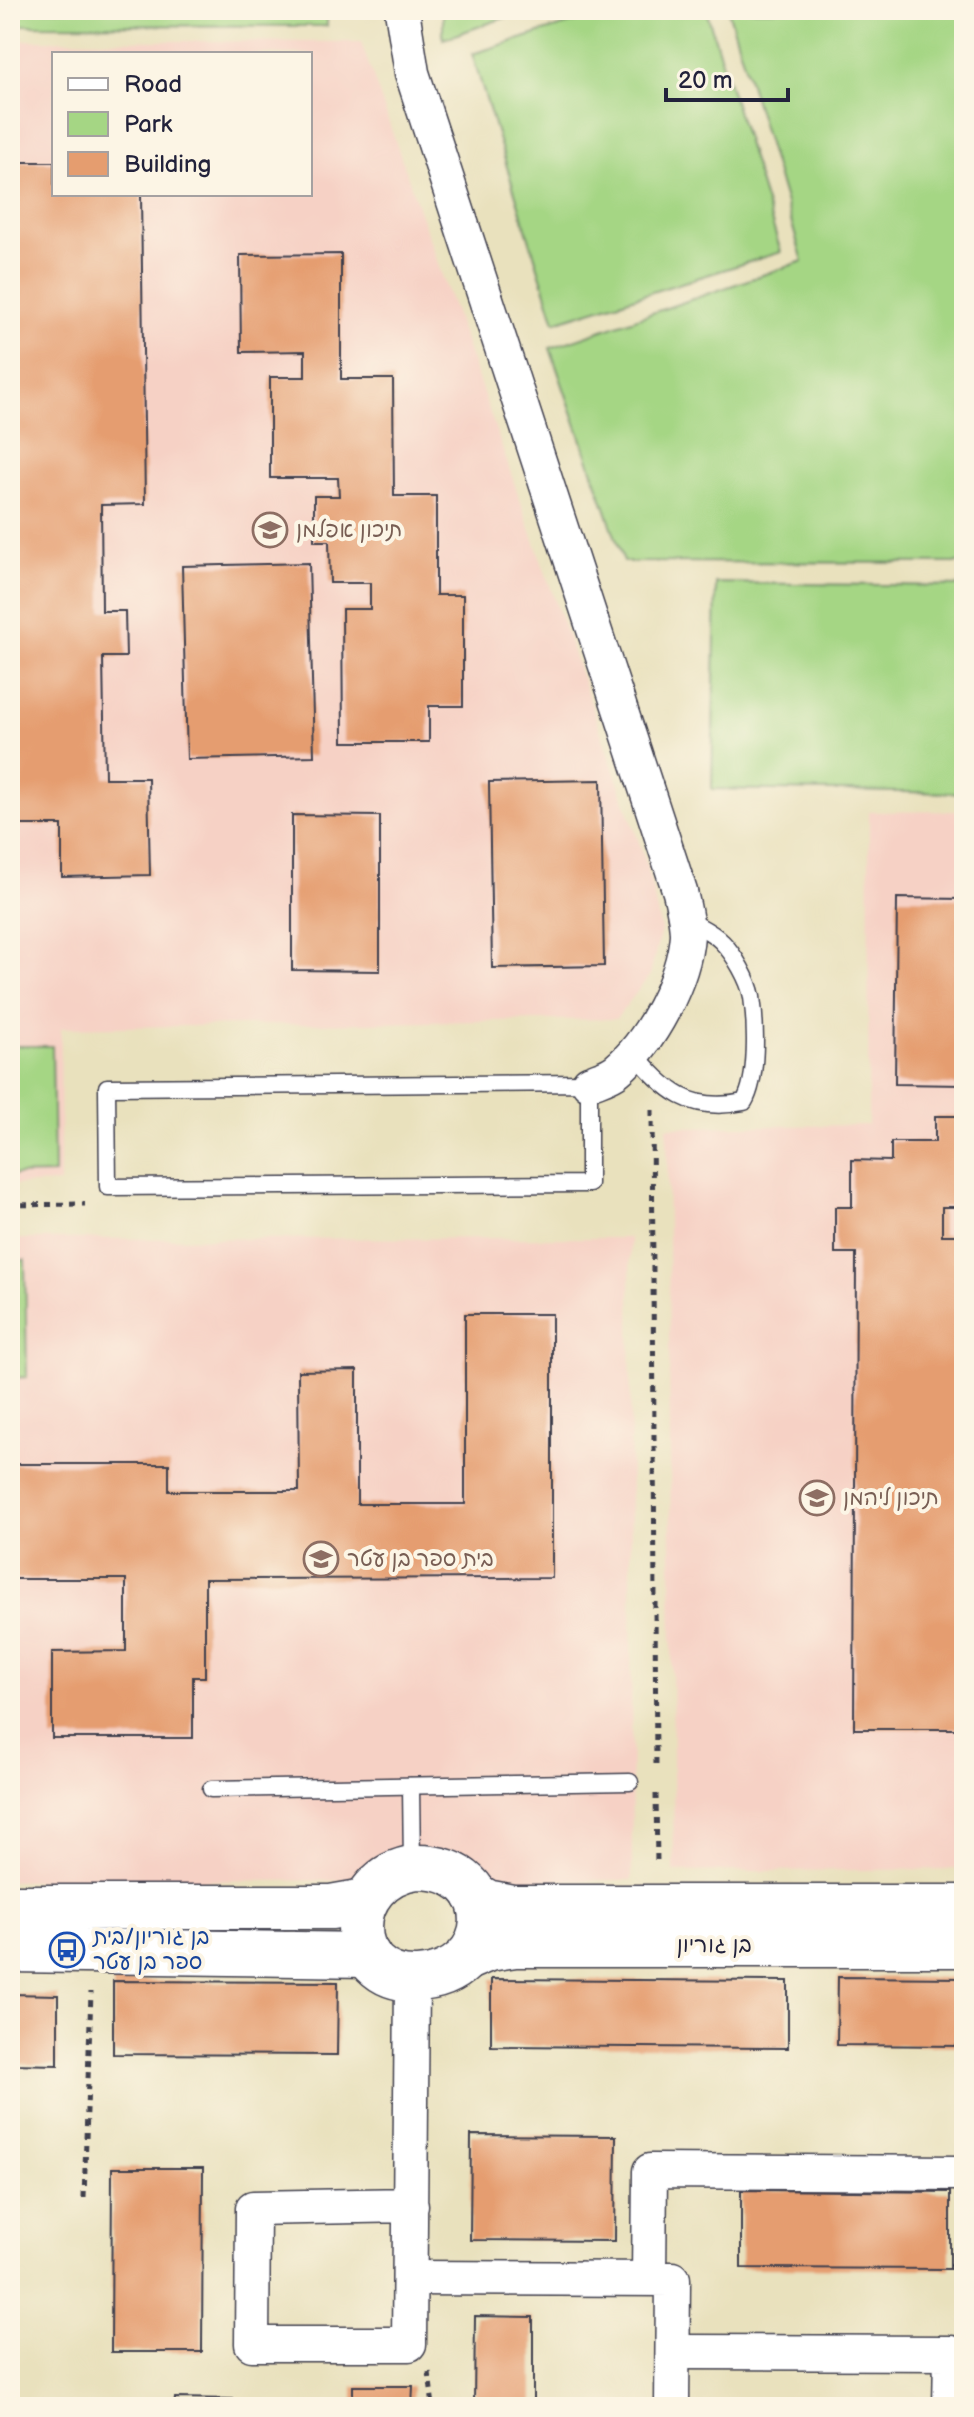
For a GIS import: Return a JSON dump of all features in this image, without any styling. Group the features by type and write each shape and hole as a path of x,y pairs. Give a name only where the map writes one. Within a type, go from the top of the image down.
{"street":[{"path":"402,10 412,73 680,892 685,918 684,960 650,1030 642,1062 589,1083"},
{"path":"412,1868 438,1869 454,1874 468,1884 475,1895 482,1914 481,1931 475,1947 467,1958 445,1972 412,1979 389,1973 368,1955 361,1939 359,1921 365,1901 384,1879 412,1868"},
{"name":"בן גוריון","path":"475,1895 487,1902 513,1907 964,1907"},
{"path":"10,1907 331,1907 365,1901"},
{"name":"בן גוריון","path":"467,1958 489,1949 515,1945 964,1945"},
{"path":"10,1950 368,1955"},
{"path":"411,2205 253,2208 252,2344 409,2344 411,2205 412,1979"},
{"path":"649,2278 650,2171 959,2173"},
{"path":"410,2278 673,2279 672,2407"},
{"path":"673,2352 951,2353 950,2407"}],"lane":[{"path":"642,1062 668,1090 692,1102 721,1107 744,1102 751,1090 755,1064 751,995 741,970 722,941 685,918"},
{"path":"589,1083 589,1184 108,1187 107,1087 589,1083"},
{"path":"211,1789 630,1782"},
{"path":"411,1786 412,1868"}],"path":[{"path":"642,1062 657,1907"},
{"path":"10,1205 86,1204 108,1187"},
{"path":"84,2198 92,1951"}],"shaded area":[{"name":"תיכון אפלמן","path":"10,40 361,42 647,865 661,930 650,975 616,1019 61,1028 60,1183 10,1185"},
{"name":"תיכון ליהמן","path":"964,811 964,1869 674,1872 667,1127 868,1125 869,812"},
{"name":"בית ספר בן עטר","path":"630,1238 632,1880 10,1881 10,1239"}],"green space":[{"path":"10,10 327,10 327,26 10,25"},
{"path":"443,10 527,10 443,39"},
{"path":"614,10 706,10 781,252 555,322 472,54"},
{"path":"728,10 964,10 964,563 624,562 550,348 803,261"},
{"path":"716,583 964,586 964,793 712,789"},
{"path":"10,1046 52,1046 54,1174 10,1175"},
{"path":"25,1260 27,1377 10,1378 10,1261"}],"building":[{"path":"10,162 52,162 52,196 141,196 145,504 101,505 102,611 125,611 126,657 103,657 105,778 148,778 150,875 62,877 62,825 10,825"},
{"path":"341,254 341,379 393,379 394,496 436,496 436,595 463,595 463,706 429,706 429,742 343,742 342,609 370,609 370,583 330,583 329,541 314,541 314,496 339,496 338,478 270,478 270,377 305,377 305,351 241,352 240,255"},
{"path":"309,563 314,756 187,759 182,566"},
{"path":"601,780 604,966 492,968 489,782"},
{"path":"292,815 380,816 380,971 292,970"},
{"path":"897,898 964,899 964,1085 895,1084"},
{"path":"935,1116 964,1116 964,1207 942,1207 942,1235 964,1235 964,1729 854,1729 856,1253 835,1253 835,1207 852,1207 852,1160 891,1161 891,1142 935,1142"},
{"path":"465,1314 552,1314 552,1578 205,1579 205,1677 193,1677 193,1738 52,1738 52,1652 126,1651 126,1579 10,1579 10,1464 169,1464 169,1491 299,1491 298,1371 357,1370 357,1504 465,1504"},
{"path":"838,1977 964,1978 964,2046 837,2045"},
{"path":"491,1979 788,1981 788,2048 491,2046"},
{"path":"113,1981 338,1982 337,2055 113,2054"},
{"path":"10,1994 58,1995 58,2065 10,2064"},
{"path":"471,2135 616,2136 615,2241 470,2240"},
{"path":"112,2168 203,2168 202,2352 111,2352"},
{"path":"741,2190 950,2192 950,2269 741,2268"},
{"path":"475,2316 533,2317 533,2407 474,2407"},
{"path":"353,2386 413,2386 412,2407 353,2407"},
{"path":"175,2398 234,2399 234,2407 174,2407"}],"place":[{"name":"תיכון אפלמן","path":"270,530"},
{"name":"תיכון ליהמן","path":"817,1498"},
{"name":"בית ספר בן עטר","path":"321,1559"},
{"name":"בן גוריון/בית ספר בן עטר","path":"67,1950"}]}
